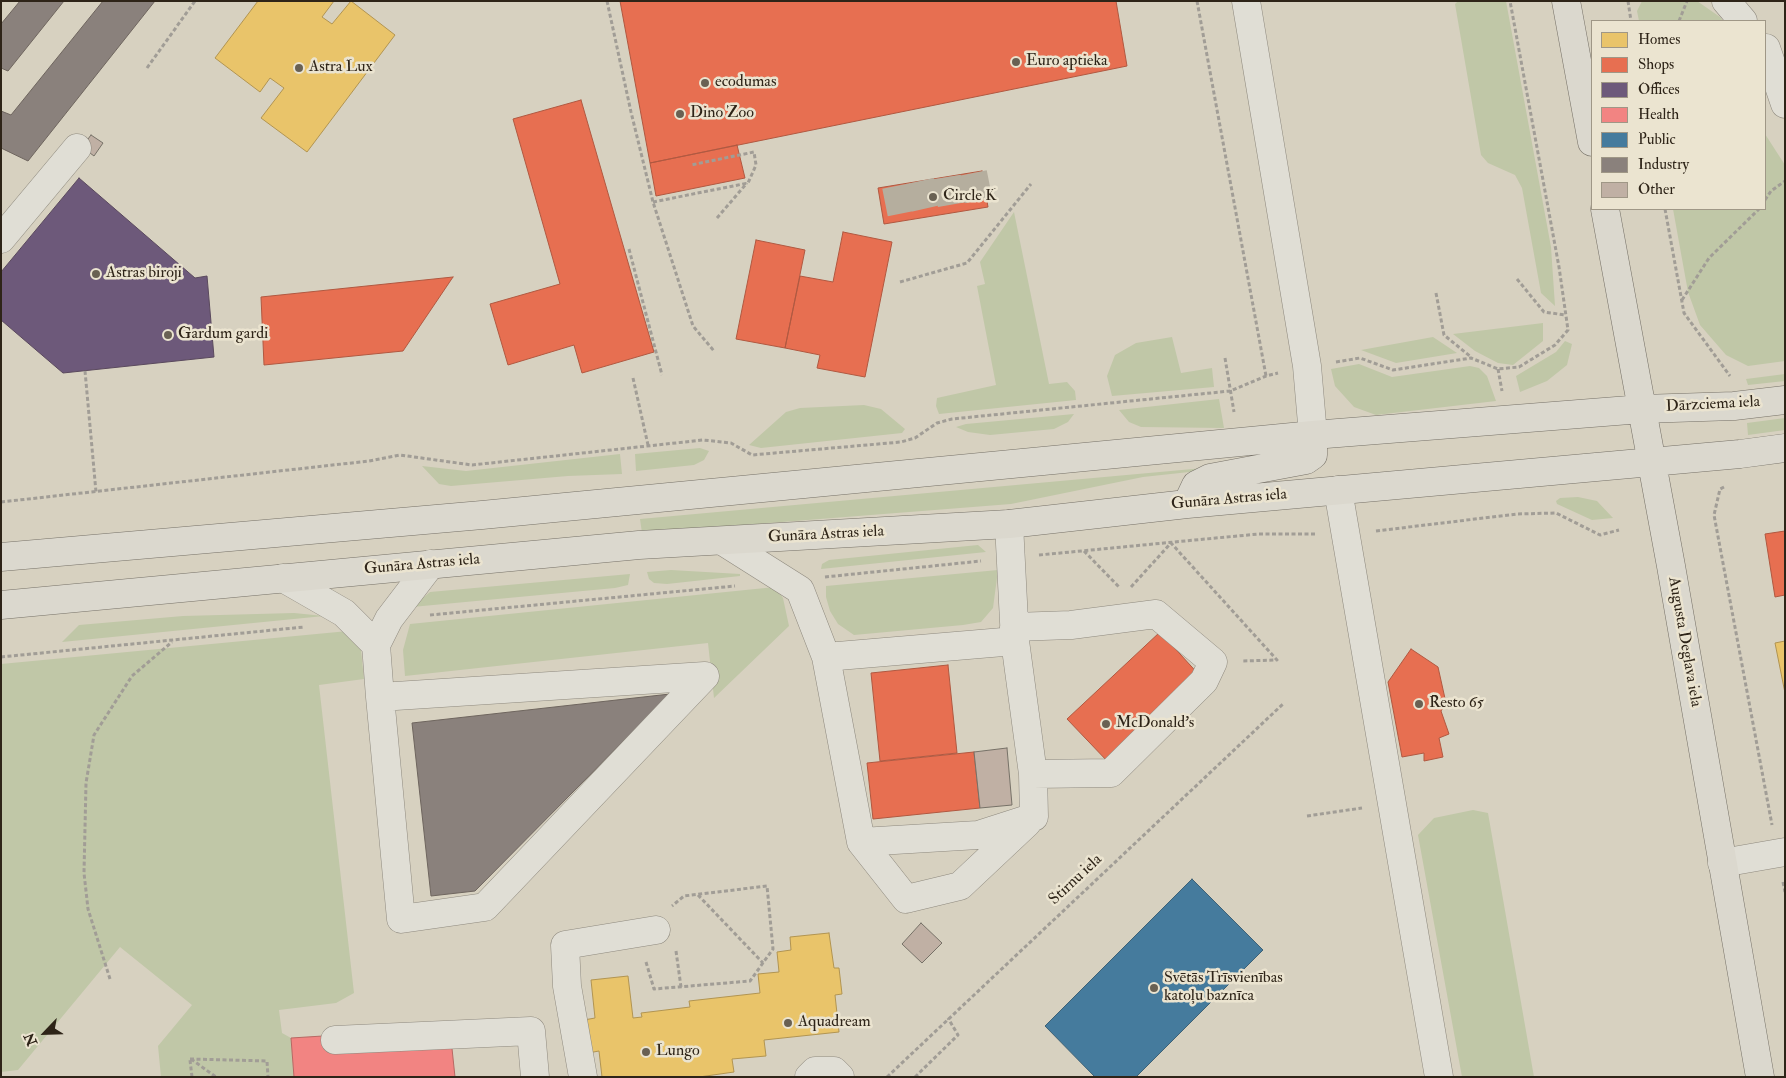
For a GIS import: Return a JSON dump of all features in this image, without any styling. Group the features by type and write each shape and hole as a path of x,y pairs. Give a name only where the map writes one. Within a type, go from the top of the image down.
{"main road":[{"path":"1566,1 1591,137"},
{"name":"Augusta Deglava iela","path":"1605,210 1650,461 1671,566 1760,1077"},
{"name":"Dārzciema iela","path":"1642,409 1734,406 1785,400"},
{"path":"1,556 518,512 1313,435 1642,409"},
{"path":"1187,504 1196,485 1210,478 1306,460 1313,455 1313,435"},
{"path":"1650,461 1740,454 1785,448"},
{"name":"Gunāra Astras iela","path":"1,605 639,545 724,542 1009,524 1187,504 1650,461"}],"street":[{"path":"1246,1 1306,366 1313,435"},
{"path":"1726,1 1742,20"},
{"path":"1766,49 1785,78"},
{"path":"1766,50 1785,104"},
{"path":"1,239 78,148"},
{"path":"1338,490 1439,1077"},
{"path":"724,542 800,590 826,657 861,842 906,899 960,886 1034,817 1033,774 1014,634 1009,524"},
{"path":"380,697 705,676 484,907 401,919 380,697 376,645 390,619 431,564"},
{"path":"283,578 344,613 376,645"},
{"path":"826,657 1156,614 1213,662 1204,681 1111,773 1033,774"},
{"path":"861,842 978,835 1034,817"},
{"path":"1722,863 1781,853"},
{"path":"583,1077 567,986 565,945 662,930"},
{"path":"335,1040 531,1031 535,1077"},
{"path":"809,1077 815,1071 834,1071 840,1077"}],"path":[{"path":"147,68 195,1"},
{"path":"607,1 630,112 653,202 693,326 714,351"},
{"path":"1197,1 1266,376"},
{"path":"1436,293 1444,335 1471,358 1498,369 1519,367 1554,345 1568,330 1560,267 1510,1"},
{"path":"1628,1 1631,20"},
{"path":"1679,20 1687,1"},
{"path":"691,165 754,152 756,164 748,183 718,218"},
{"path":"1766,198 1771,191 1785,181"},
{"path":"653,202 748,183"},
{"path":"900,282 967,263 1031,184"},
{"path":"1665,210 1684,313 1729,376"},
{"path":"1682,301 1709,258 1757,210"},
{"path":"630,249 662,375"},
{"path":"1517,278 1544,312 1566,315"},
{"path":"1225,358 1236,417"},
{"path":"1,502 360,462 400,455 472,465 703,440 731,442 752,455 901,442 915,438 937,423 952,419 1230,391 1266,376 1306,366 1360,358 1393,370 1471,358"},
{"path":"1498,369 1504,400"},
{"path":"86,371 96,492"},
{"path":"633,378 648,445"},
{"path":"1727,486 1720,489 1714,515 1781,853 1785,892"},
{"path":"784,581 1258,534 1345,534 1517,514 1556,512 1600,535 1620,530"},
{"path":"1084,551 1125,593 1171,543"},
{"path":"1171,543 1277,660 1213,662"},
{"path":"642,594 737,586"},
{"path":"110,979 88,909 84,873 86,783 94,735 132,676 174,640"},
{"name":"Stirnu iela","path":"887,1077 1284,702"},
{"path":"1307,816 1392,802"},
{"path":"767,886 773,949 750,981 654,989 646,964 671,907 684,896 698,895 767,886"},
{"path":"698,895 763,963"},
{"path":"662,930 681,987"},
{"path":"915,1077 958,1036 948,1018"},
{"path":"190,1059 192,1077"},
{"path":"190,1059 216,1077"},
{"path":"190,1059 267,1061 268,1077"}],"green space":[{"path":"1458,1 1506,1 1551,247 1555,306 1541,293 1522,188 1515,175 1488,163 1481,155 1455,4"},
{"path":"1642,1 1697,1 1722,20 1639,20 1637,11"},
{"path":"1766,136 1785,165 1785,361 1748,366 1726,355 1700,325 1688,292 1673,210 1766,210"},
{"path":"1014,212 1049,384 1067,382 1075,391 1076,400 939,414 936,406 937,398 996,385 977,286 985,284 980,262"},
{"path":"1543,323 1543,341 1513,365 1498,363 1475,351 1453,334"},
{"path":"1172,337 1181,373 1212,368 1214,387 1112,396 1107,376 1115,355 1136,343"},
{"path":"1433,337 1457,353 1396,363 1361,350"},
{"path":"1565,341 1572,344 1567,365 1547,381 1520,392 1516,376 1556,352"},
{"path":"1359,364 1392,377 1470,366 1479,368 1487,376 1496,401 1376,415 1354,407 1335,386 1331,369"},
{"path":"1785,374 1785,381 1748,385 1746,379"},
{"path":"1219,399 1224,428 1141,427 1129,422 1119,410"},
{"path":"864,405 881,409 905,429 902,433 761,448 749,445 786,412 800,408"},
{"path":"1074,414 1068,422 1054,429 990,435 968,432 956,427 966,424"},
{"path":"1785,418 1785,430 1748,435 1747,423"},
{"path":"700,448 709,451 704,460 694,465 636,471 635,454"},
{"path":"620,454 622,474 568,476 451,486 439,484 422,466 466,471"},
{"path":"1237,465 1143,477 1011,504 642,533 640,519"},
{"path":"1578,497 1597,501 1613,518 1592,520 1557,504 1556,501 1560,498"},
{"path":"978,545 986,552 821,569 822,564 829,560"},
{"path":"671,570 740,574 740,576 667,584 654,583 649,579 647,572"},
{"path":"998,570 993,608 981,622 963,625 854,635 838,624 830,611 826,597 826,586"},
{"path":"630,574 628,585 615,588 412,607 430,592"},
{"path":"775,587 783,598 789,626 714,698 708,643 405,676 403,650 410,624"},
{"path":"294,613 324,616 62,642 79,625 183,616"},
{"path":"348,631 361,650 364,679 319,685 354,993 336,1003 279,1010 282,1033 291,1038 294,1077 161,1077 158,1046 192,1005 120,947 18,1070 1,1072 1,664"},
{"path":"1473,810 1488,813 1534,1077 1462,1077 1418,835 1434,818"}],"building: Homes":[{"name":"Astra Lux","path":"258,1 334,1 322,17 332,24 351,1 395,35 307,152 261,118 284,88 270,78 260,92 215,58"},
{"path":"1785,641 1785,693 1775,643"},
{"path":"829,933 834,968 839,968 842,994 835,995 839,1032 764,1040 766,1056 732,1059 734,1072 699,1077 602,1077 599,1051 588,1053 584,1020 595,1018 591,980 628,976 633,1018 642,1017 641,1013 690,1007 689,1001 760,993 758,974 779,972 777,952 791,950 790,937"}],"building: Shops":[{"path":"620,1 1116,1 1127,66 650,163"},
{"path":"581,100 654,352 582,373 574,345 508,365 490,304 560,284 513,119"},
{"path":"737,145 745,178 656,196 650,163"},
{"name":"Circle K","path":"982,171 988,207 884,224 878,188"},
{"path":"843,232 892,242 865,377 817,368 820,355 785,348 800,276 833,282"},
{"path":"756,240 805,250 785,348 736,339"},
{"path":"453,277 403,351 264,365 261,297"},
{"path":"1785,531 1785,595 1775,597 1765,534"},
{"path":"1160,632 1201,677 1109,763 1067,719"},
{"path":"1411,649 1438,667 1446,703 1441,711 1449,734 1439,738 1443,757 1424,761 1424,753 1402,757 1388,682"},
{"path":"948,665 957,753 880,761 871,673"},
{"path":"974,752 980,808 873,819 867,763"}],"building: Offices":[{"name":"Astras biroji","path":"79,178 195,278 207,276 214,357 63,373 1,320 1,272"}],"building: Health":[{"path":"323,1036 324,1049 451,1039 455,1077 294,1077 291,1038"}],"building: Public":[{"name":"Svētās Trīsvienības katoļu baznīca","path":"1192,879 1263,950 1136,1077 1095,1077 1045,1026"}],"building: Industry":[{"path":"20,1 64,1 8,71 1,68 1,24"},
{"path":"103,1 155,1 28,161 1,148 1,111 11,115"},
{"path":"670,694 475,891 431,896 412,723"}],"building: Other":[{"path":"91,135 103,143 94,156 82,147"},
{"path":"1007,748 1012,805 980,808 974,752"},
{"path":"921,923 942,943 922,963 902,944"}],"tunnel":[{"path":"973,173 980,208"},
{"path":"947,177 953,212"},
{"path":"920,181 928,216"},
{"path":"896,186 903,221"}],"place":[{"name":"Euro aptieka","path":"1016,62"},
{"name":"Astra Lux","path":"299,68"},
{"name":"ecodumas","path":"705,83"},
{"name":"Dino Zoo","path":"680,114"},
{"name":"Circle K","path":"933,197"},
{"name":"Astras biroji","path":"96,274"},
{"name":"Gardum gardi","path":"168,335"},
{"name":"Resto 65","path":"1419,704"},
{"name":"McDonald's","path":"1106,724"},
{"name":"Svētās Trīsvienības katoļu baznīca","path":"1154,988"},
{"name":"Aquadream","path":"788,1023"},
{"name":"Lungo","path":"646,1052"}]}
